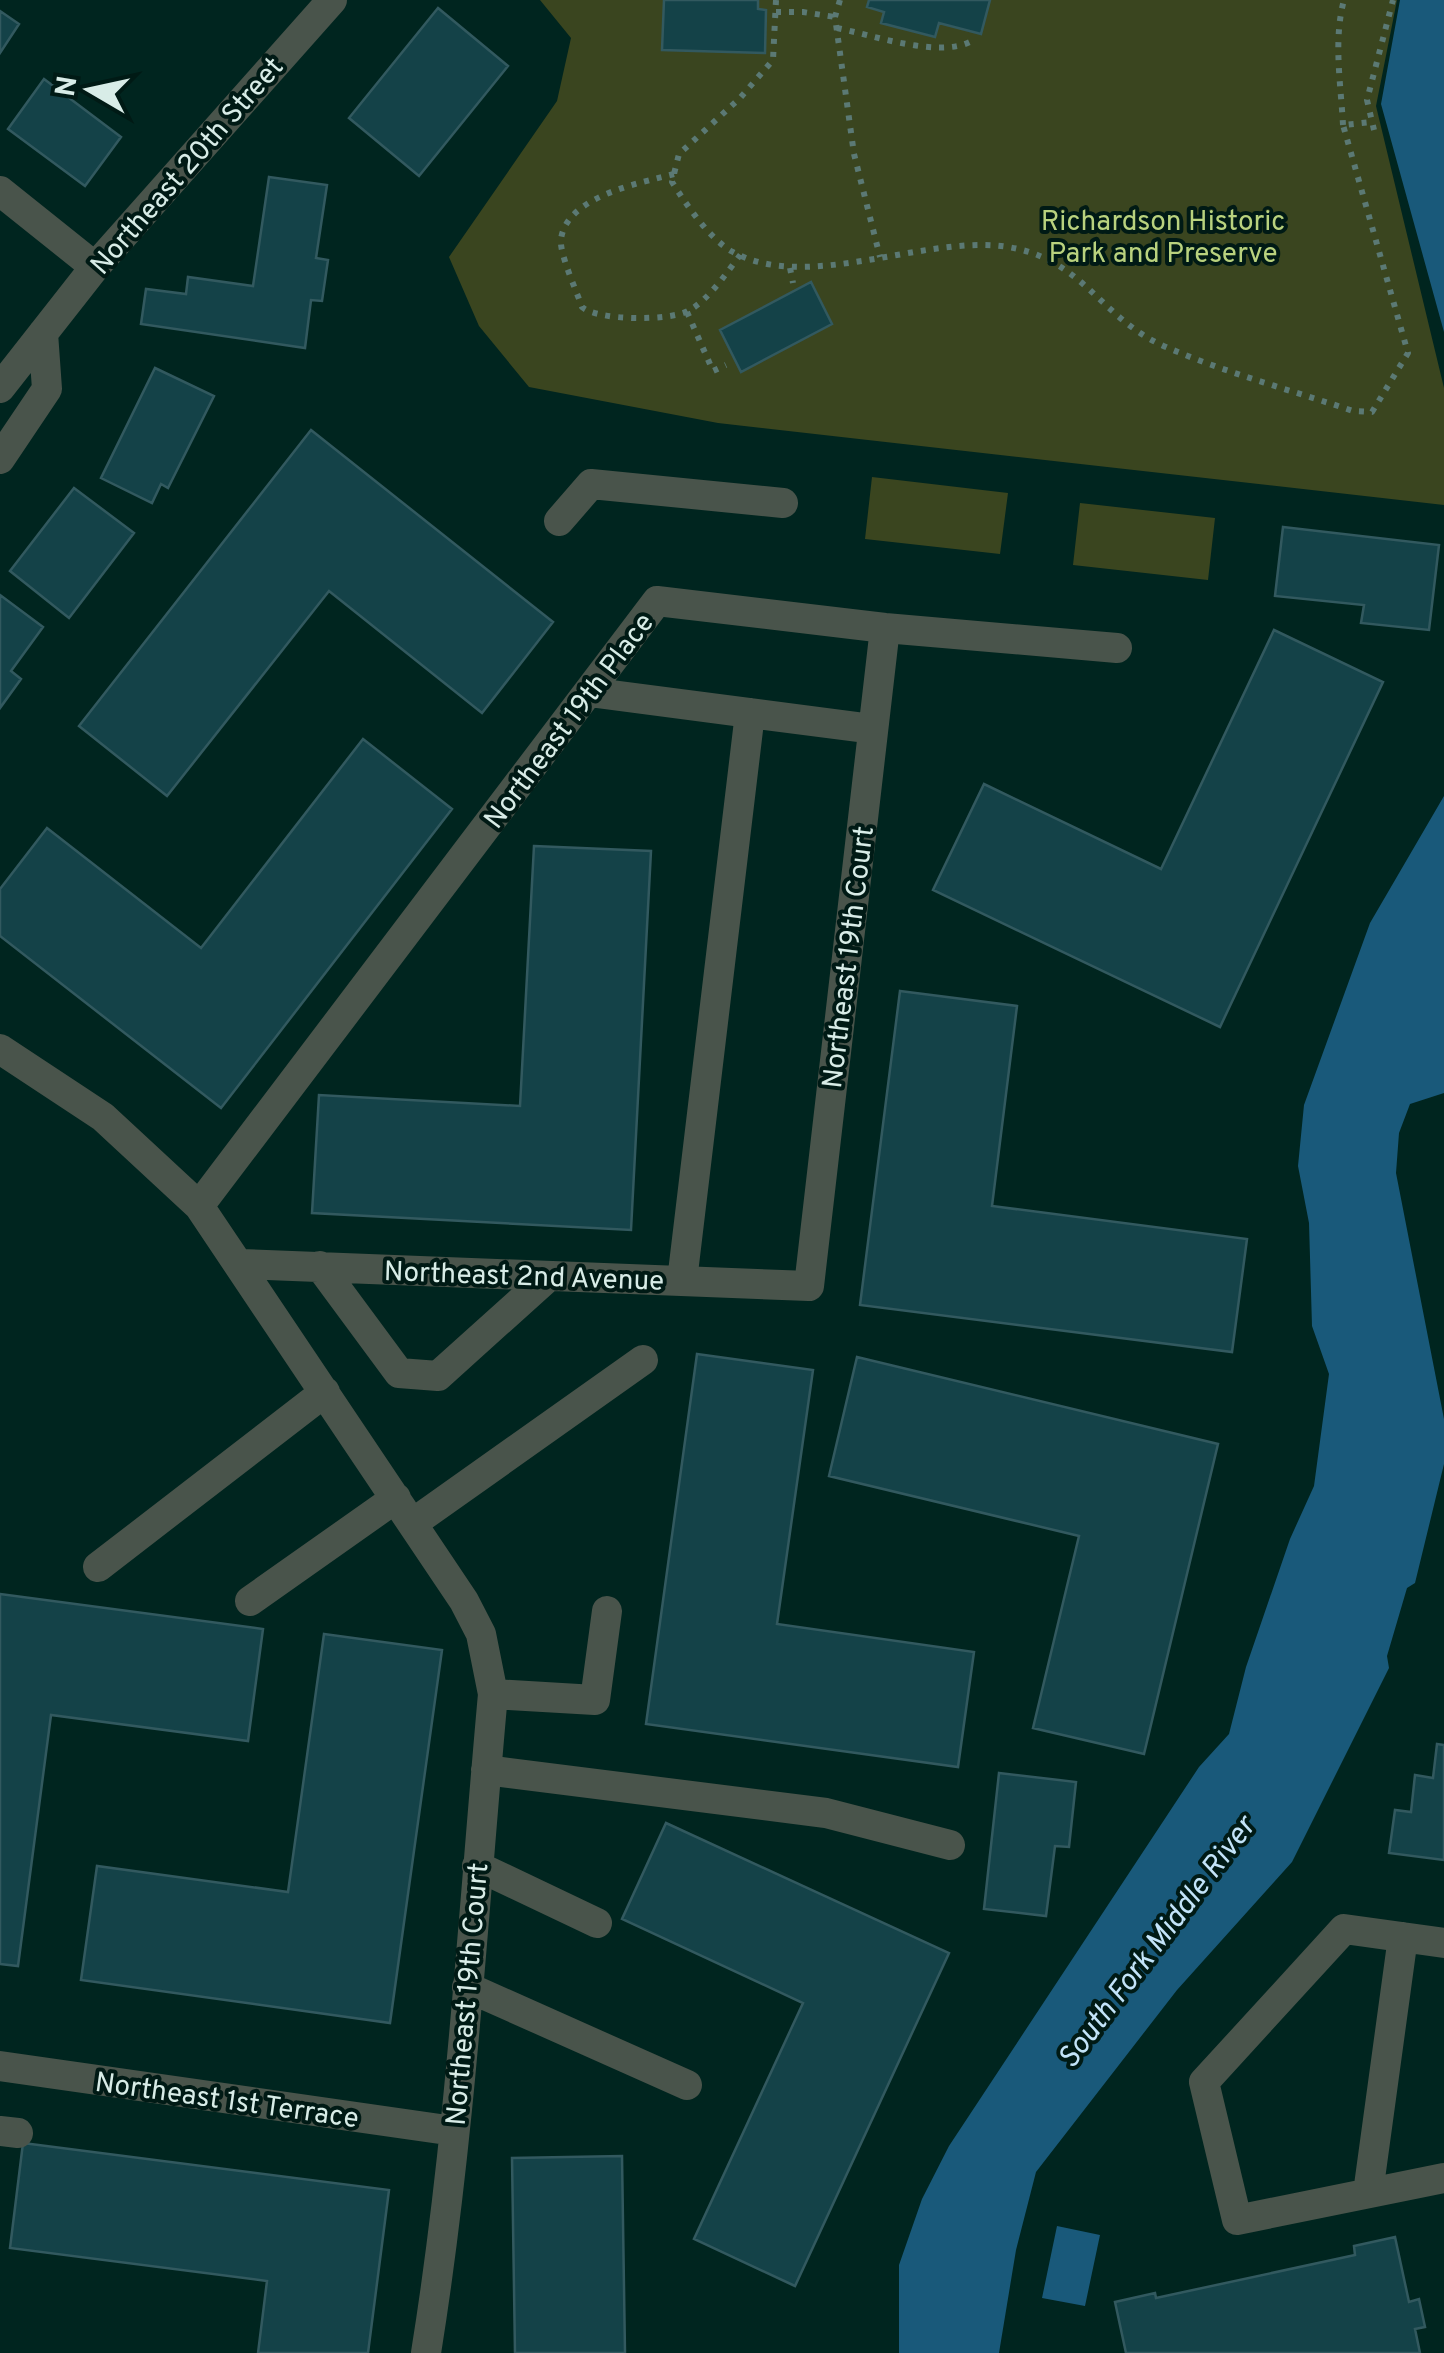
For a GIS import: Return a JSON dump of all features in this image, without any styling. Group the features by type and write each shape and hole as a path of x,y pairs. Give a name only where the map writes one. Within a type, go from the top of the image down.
{"street":[{"name":"Northeast 20th Street","path":"0,388 95,267 332,0"},
{"path":"0,191 95,267"},
{"path":"0,458 47,388 43,333"},
{"path":"559,522 591,484 784,503"},
{"name":"Northeast 19th Place","path":"200,1206 658,602 885,628 1117,648"},
{"name":"Northeast 19th Court","path":"808,1286 885,628"},
{"path":"589,692 873,730"},
{"path":"682,1281 750,713"},
{"path":"0,1050 102,1117 200,1206 404,1511"},
{"name":"Northeast 2nd Avenue","path":"240,1264 808,1286"},
{"path":"320,1266 400,1373 438,1376 549,1276"},
{"path":"250,1601 404,1511 643,1360"},
{"path":"98,1567 325,1392"},
{"name":"Northeast 19th Court","path":"404,1511 464,1601 480,1634 493,1694 454,2132 426,2353"},
{"path":"493,1694 594,1700 607,1611"},
{"path":"486,1770 826,1813 950,1845"},
{"path":"477,1866 597,1923"},
{"path":"1444,1943 1344,1929 1204,2082 1237,2220 1444,2178"},
{"path":"1368,2193 1403,1937"},
{"path":"467,1987 687,2085"},
{"name":"Northeast 1st Terrace","path":"0,2066 454,2132"}],"path":[{"path":"776,0 773,60 740,98 679,154 672,182 692,212 730,250 790,268 950,247 1002,246 1056,261 1098,294 1125,325 1165,347 1353,411 1372,412 1408,353 1343,125 1339,59 1344,0"},
{"path":"840,0 836,17 854,154 880,257"},
{"path":"1343,125 1373,126 1367,100 1393,0"},
{"path":"776,12 836,17"},
{"path":"837,28 927,47 970,42"},
{"path":"674,174 606,194 569,219 560,241 582,308 591,314 634,318 688,312 741,254"},
{"path":"790,268 793,284"},
{"path":"688,312 713,371 726,365"}],"green space":[{"name":"Richardson Historic Park and Preserve","path":"540,0 1397,0 1376,106 1444,388 1444,505 718,423 529,387 479,326 449,257 557,101 571,38"},
{"path":"872,477 1008,493 1000,554 865,539"},
{"path":"1080,503 1215,518 1208,580 1073,565"}],"water":[{"path":"1400,0 1444,0 1444,332 1381,104"},
{"name":"South Fork Middle River","path":"1444,796 1444,1093 1410,1104 1399,1133 1396,1173 1444,1419 1444,1464 1415,1583 1407,1588 1387,1656 1389,1668 1292,1862 1177,1990 1036,2172 1016,2250 999,2353 899,2353 899,2265 922,2199 949,2146 1199,1767 1229,1734 1246,1667 1290,1539 1314,1486 1329,1374 1312,1326 1309,1223 1298,1166 1304,1105 1370,923"},
{"path":"1057,2226 1100,2235 1085,2306 1042,2298"}],"building":[{"path":"664,0 758,0 758,9 766,10 765,53 662,50"},
{"path":"869,0 990,0 981,34 939,23 935,37 881,23 884,12 867,7"},
{"path":"438,8 508,66 419,176 349,118"},
{"path":"0,11 19,24 0,53"},
{"path":"44,79 121,137 85,186 8,129"},
{"path":"269,177 327,185 316,258 328,260 322,301 311,300 305,348 141,324 146,289 186,294 188,277 253,286"},
{"path":"811,282 832,324 741,372 720,330"},
{"path":"155,368 214,396 168,488 161,484 152,503 101,478"},
{"path":"311,430 553,622 482,713 329,591 167,796 79,726"},
{"path":"74,488 134,533 69,618 10,571"},
{"path":"1283,527 1439,545 1429,630 1361,623 1364,605 1275,596"},
{"path":"0,595 43,627 11,671 21,679 0,708"},
{"path":"1274,630 1383,682 1220,1027 933,890 984,784 1161,869"},
{"path":"363,739 452,809 221,1108 0,936 0,889 47,828 201,948"},
{"path":"534,846 651,851 631,1230 312,1213 319,1095 520,1106"},
{"path":"900,991 1017,1006 992,1206 1247,1239 1232,1352 860,1305"},
{"path":"697,1354 813,1370 777,1624 974,1652 958,1767 646,1724"},
{"path":"857,1357 1218,1444 1144,1754 1033,1728 1079,1536 829,1476"},
{"path":"0,1594 263,1629 248,1741 51,1715 18,1966 0,1964"},
{"path":"324,1634 442,1650 390,2023 81,1980 97,1866 288,1892"},
{"path":"1437,1744 1444,1745 1444,1860 1389,1853 1395,1810 1411,1812 1415,1775 1433,1778"},
{"path":"999,1773 1076,1782 1069,1847 1055,1846 1046,1916 984,1909"},
{"path":"666,1823 949,1953 795,2286 694,2239 803,2003 622,1919"},
{"path":"23,2143 389,2190 368,2353 258,2353 267,2281 10,2248"},
{"path":"622,2156 625,2353 515,2353 512,2158"},
{"path":"1395,2237 1409,2302 1419,2299 1425,2327 1415,2329 1420,2353 1126,2353 1115,2302 1155,2293 1156,2298 1355,2255 1354,2246"}]}
